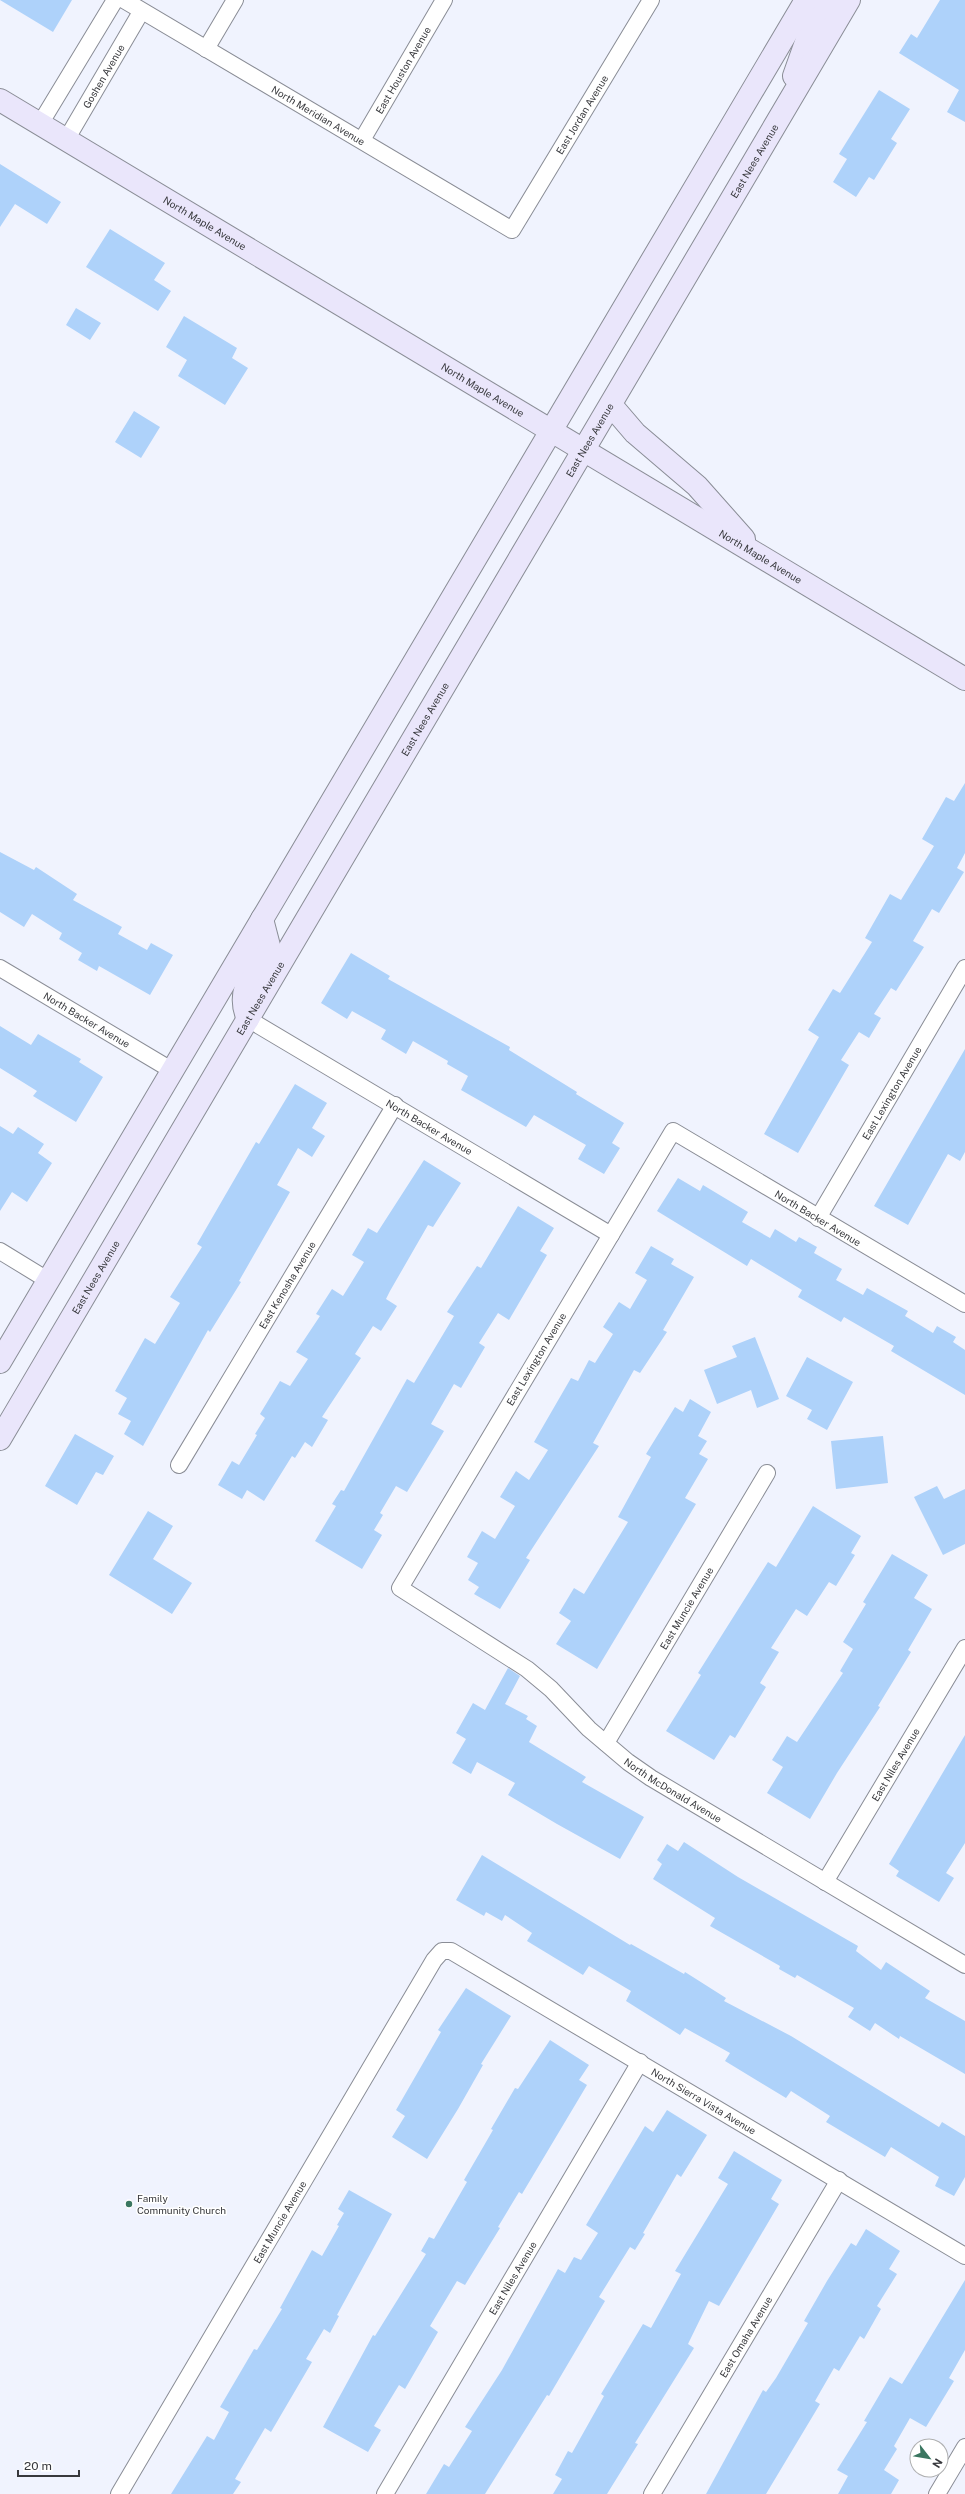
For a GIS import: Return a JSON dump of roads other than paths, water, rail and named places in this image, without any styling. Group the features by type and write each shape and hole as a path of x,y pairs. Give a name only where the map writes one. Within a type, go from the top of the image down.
{"main road":[{"path":"0,1362 806,0"},
{"path":"779,123 810,31 828,0"},
{"name":"East Nees Avenue","path":"0,1439 584,450 779,123 849,0"},
{"name":"North Maple Avenue","path":"0,100 965,679"},
{"path":"611,405 635,433 697,486 758,555"},
{"path":"248,1019 243,1008 242,998 245,988 269,946 262,919"}],"street":[{"path":"40,124 115,0"},
{"name":"North Meridian Avenue","path":"124,0 141,12 362,140 512,230"},
{"path":"206,49 235,0"},
{"name":"East Houston Avenue","path":"362,140 444,0"},
{"name":"East Jordan Avenue","path":"512,230 651,0"},
{"name":"Goshen Avenue","path":"66,140 141,12"},
{"name":"North Backer Avenue","path":"0,968 173,1071"},
{"name":"East Lexington Avenue","path":"818,1218 965,968"},
{"name":"North Backer Avenue","path":"248,1019 611,1234"},
{"name":"East Kenosha Avenue","path":"179,1465 395,1105"},
{"name":"North Backer Avenue","path":"673,1131 965,1304"},
{"name":"East Lexington Avenue","path":"400,1588 673,1131"},
{"path":"0,1251 49,1281"},
{"name":"East Muncie Avenue","path":"606,1743 767,1473"},
{"name":"North McDonald Avenue","path":"400,1588 527,1669 606,1743 650,1778 965,1966"},
{"name":"East Niles Avenue","path":"825,1882 965,1648"},
{"name":"East Muncie Avenue","path":"119,2494 434,1960 442,1951"},
{"name":"North Sierra Vista Avenue","path":"442,1951 452,1951 965,2256"},
{"name":"East Niles Avenue","path":"385,2494 640,2062"},
{"name":"East Omaha Avenue","path":"652,2494 839,2180"},
{"path":"937,2494 965,2447"}],"place":[{"name":"Family Community Church","path":"129,2204"}]}
